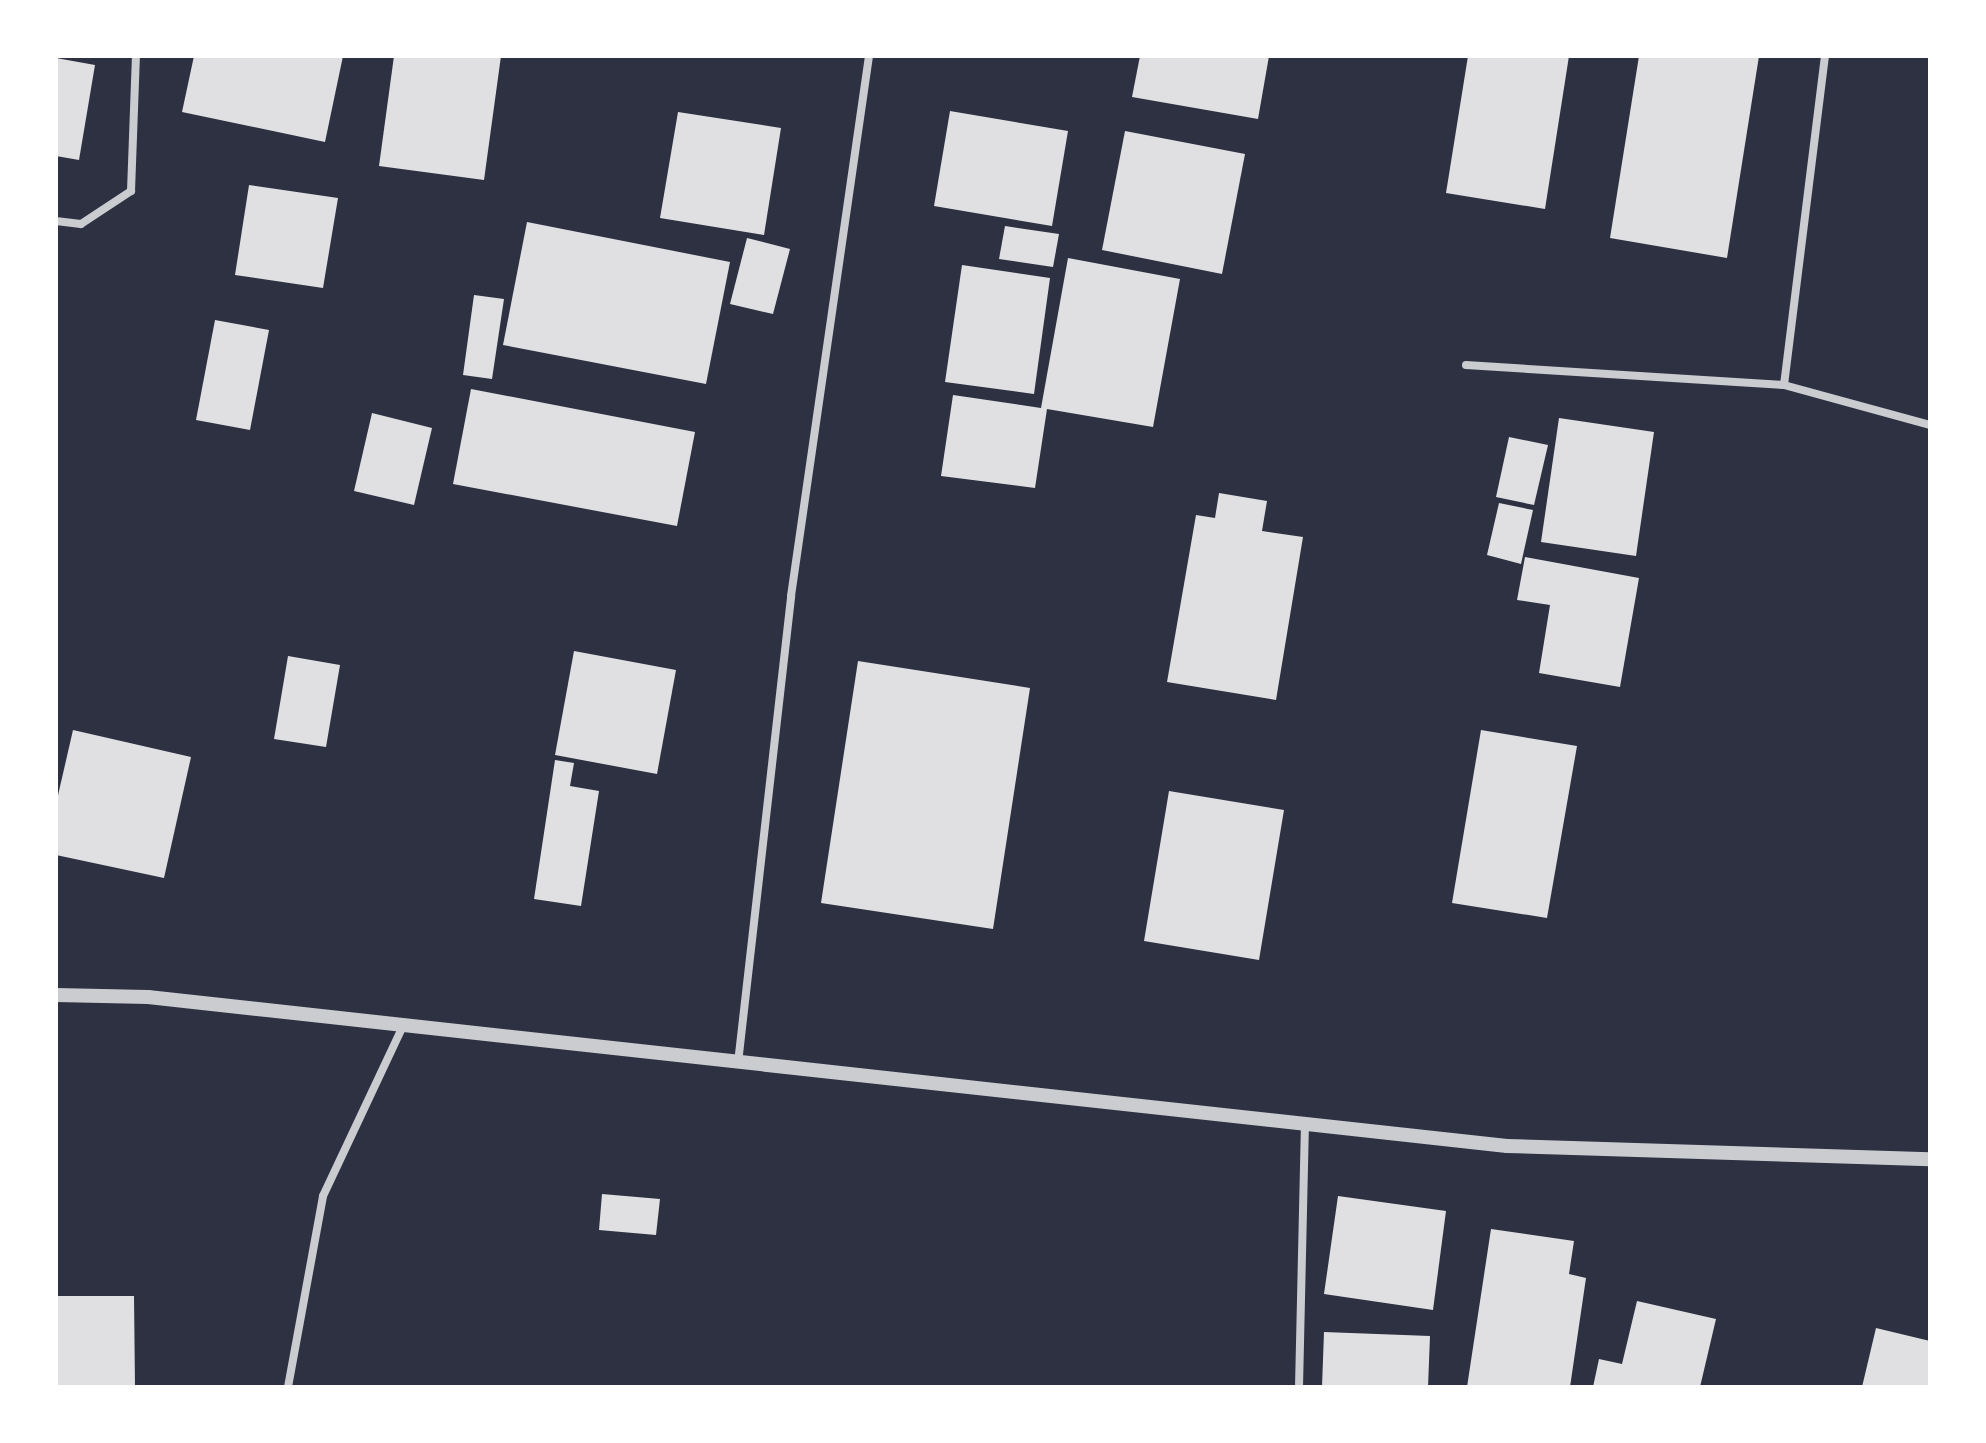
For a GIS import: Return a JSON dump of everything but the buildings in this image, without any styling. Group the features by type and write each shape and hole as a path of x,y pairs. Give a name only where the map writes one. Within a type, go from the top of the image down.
{"street":[{"path":"56,221 81,224 131,191 136,56"},
{"path":"738,1066 791,596 869,56"},
{"path":"1784,385 1825,56"},
{"path":"1466,365 1784,385 1930,425"},
{"path":"56,995 148,997 401,1030 1507,1146 1930,1159"},
{"path":"288,1387 323,1196 401,1030"},
{"path":"1299,1387 1305,1125"}]}
